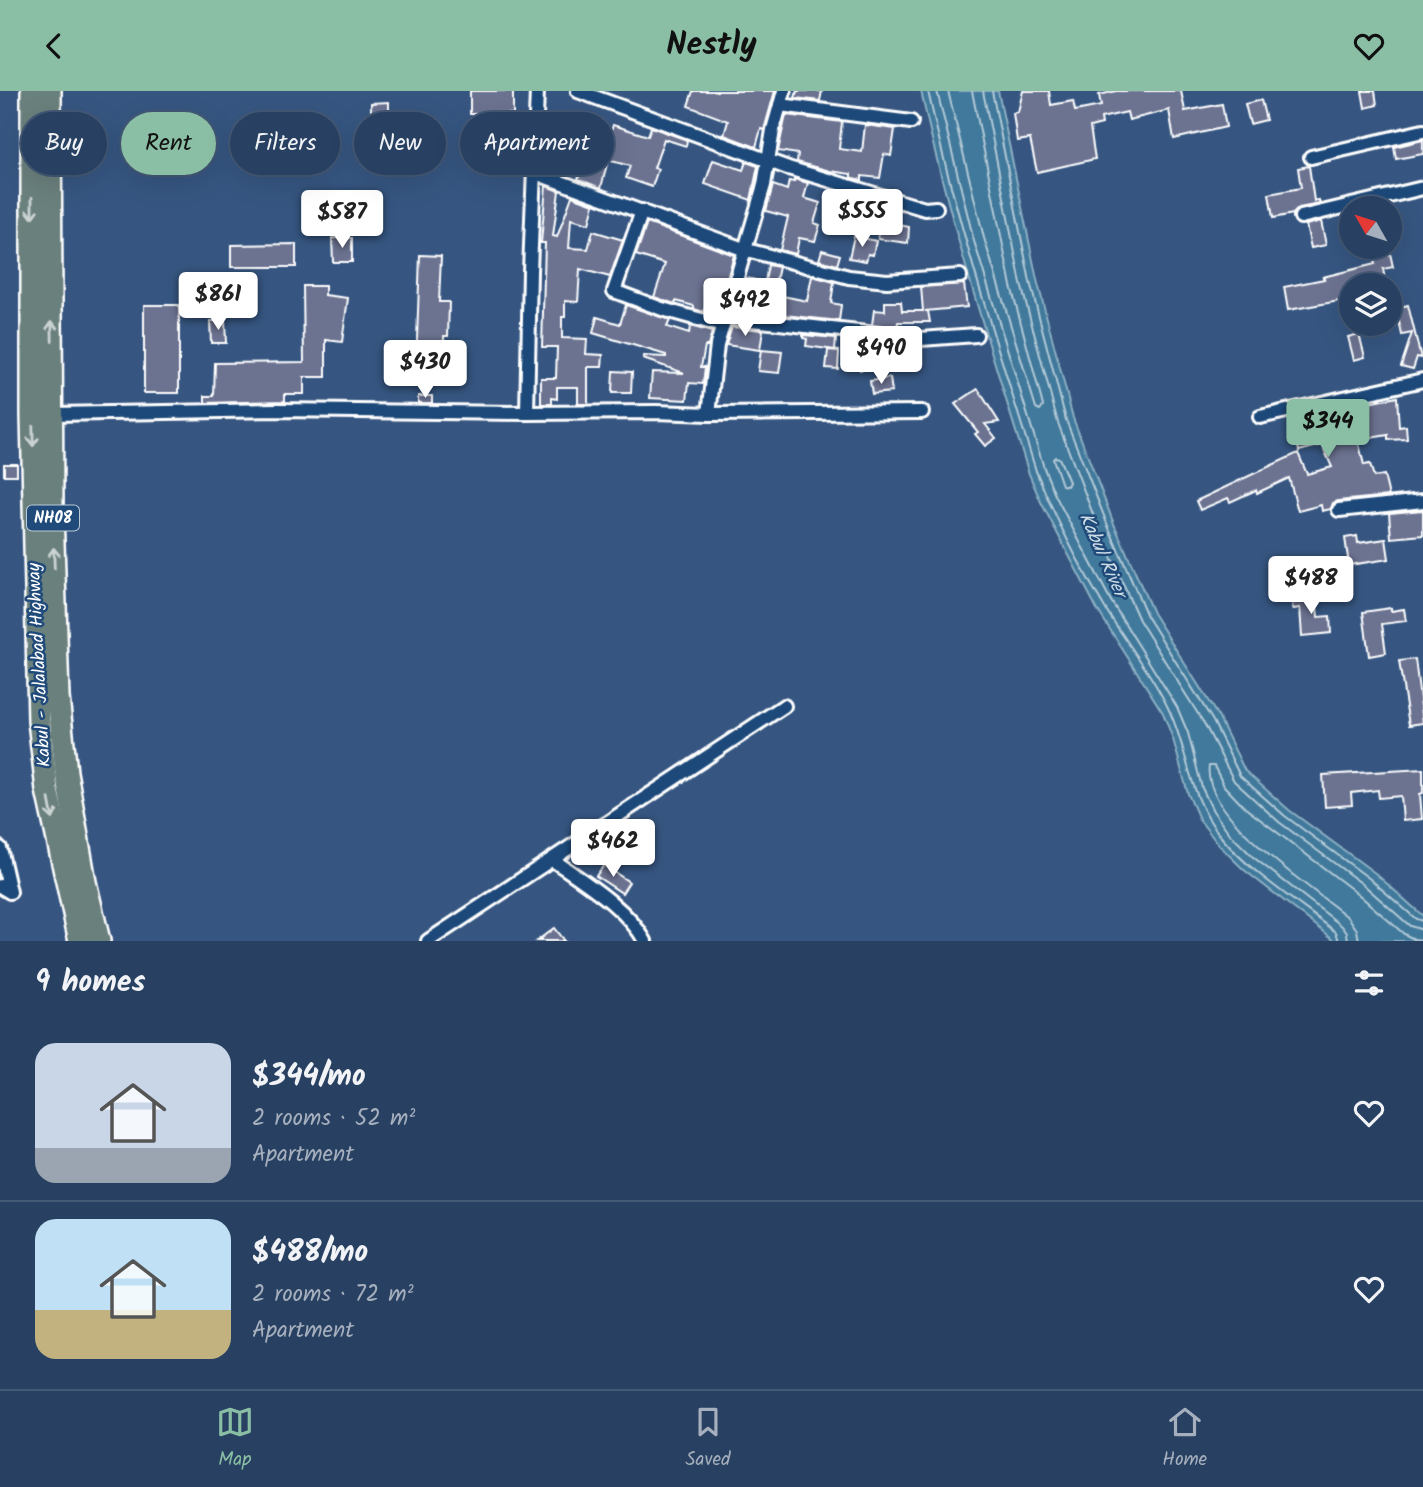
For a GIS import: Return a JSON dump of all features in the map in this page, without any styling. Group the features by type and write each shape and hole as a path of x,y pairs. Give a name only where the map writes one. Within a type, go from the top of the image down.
{"highway":[{"name":"Kabul - Jalalabad Highway","path":"32,91 32,415 39,721 47,790 80,941"},
{"name":"Kabul - Jalalabad Highway","path":"50,91 52,511 58,697 66,772 82,869 99,941"}],"street":[{"path":"536,112 537,91"},
{"path":"578,91 768,161 925,209 936,208"},
{"path":"709,414 717,345 743,249 764,185 784,91"},
{"path":"780,105 911,122"},
{"path":"1311,157 1423,131"},
{"path":"527,413 533,175"},
{"path":"541,175 743,249 849,277 887,281 960,276"},
{"path":"1301,217 1423,188"},
{"path":"642,211 614,291 662,310 724,322 921,339 976,335"},
{"path":"1260,417 1423,380"},
{"path":"53,414 277,410 709,414 922,412"},
{"path":"1339,510 1423,501"},
{"path":"428,941 784,706"},
{"path":"0,848 10,892 0,886"},
{"path":"554,860 600,894 639,930 645,941"}],"water":[{"name":"Kabul River","path":"921,91 998,91 1037,280 1073,418 1114,524 1153,613 1219,718 1245,771 1289,810 1375,873 1423,916 1423,941 1336,941 1243,869 1218,844 1199,819 1188,794 1163,713 1097,609 1029,474 957,236"}],"building":[{"path":"470,91 513,91 513,112 470,112"},
{"path":"693,91 775,91 764,130 761,129 756,147 724,135 728,121 688,106"},
{"path":"797,91 822,91 820,101 795,98"},
{"path":"1023,91 1049,91 1051,105 1073,101 1075,111 1101,106 1099,95 1116,91 1181,91 1185,111 1222,104 1226,127 1174,139 1169,110 1129,120 1127,112 1101,118 1102,124 1090,127 1095,159 1037,172 1030,139 1017,141 1013,113 1018,112"},
{"path":"1362,91 1375,91 1377,105 1365,108"},
{"path":"1261,100 1266,120 1250,124 1245,104"},
{"path":"389,102 389,112 371,112 371,103"},
{"path":"786,115 842,122 839,149 862,152 865,125 895,129 891,156 884,154 880,178 851,178 851,174 797,162 798,154 778,151"},
{"path":"614,125 648,136 651,127 687,140 686,146 664,139 654,168 658,169 652,187 626,178 630,166 614,162"},
{"path":"1423,140 1423,154 1396,159 1394,147"},
{"path":"713,160 743,170 746,162 758,166 751,200 705,184"},
{"path":"1309,166 1314,201 1319,200 1320,204 1299,208 1293,214 1273,218 1269,194 1301,188 1298,168"},
{"path":"580,175 604,175 601,188 578,179"},
{"path":"794,179 808,183 804,198 820,203 814,223 820,225 815,241 799,238 796,254 780,250 788,217 766,211 773,185 787,190 789,181 794,182"},
{"path":"546,186 559,191 553,236 557,237 572,196 594,204 589,224 571,219 569,248 588,249 593,231 623,240 610,277 580,269 578,302 565,301 562,338 587,339 586,354 603,355 602,367 588,367 588,404 578,404 578,387 557,387 557,399 552,398 552,404 541,404 541,378 556,378 557,347 542,347 545,243 541,243"},
{"path":"881,221 909,227 908,243 878,239"},
{"path":"1321,221 1326,245 1311,248 1306,225"},
{"path":"647,223 734,255 725,286 713,282 704,312 694,309 694,306 676,301 675,304 654,297 665,264 636,255"},
{"path":"854,236 876,241 873,255 868,254 866,261 849,258"},
{"path":"332,238 352,238 352,262 333,262"},
{"path":"296,244 296,267 231,267 231,245"},
{"path":"822,250 840,255 837,265 819,260"},
{"path":"420,255 441,256 439,302 449,302 448,336 444,336 444,367 416,367"},
{"path":"1374,259 1391,259 1393,267 1383,269 1384,273 1339,273 1375,264"},
{"path":"768,265 779,267 773,294 807,301 812,276 834,282 831,303 841,305 839,321 739,310 746,278 765,282"},
{"path":"1339,273 1339,301 1288,310 1284,287 1324,279 1323,277"},
{"path":"964,284 967,307 925,311 928,311 930,322 898,322 897,328 872,325 874,310 885,311 885,302 901,302 902,311 923,311 921,287"},
{"path":"303,286 325,286 325,295 348,298 342,342 326,340 326,377 304,377 304,394 285,394 285,401 205,403 205,396 214,396 215,363 304,362"},
{"path":"144,305 179,305 179,393 144,393"},
{"path":"626,305 670,320 667,327 689,334 690,326 712,332 708,346 705,346 701,367 705,367 703,384 689,383 687,400 650,398 652,372 684,373 643,359 643,356 666,355 593,333 597,317 620,324"},
{"path":"1408,305 1421,358 1417,357 1413,369 1401,366 1412,333 1402,335 1402,306"},
{"path":"210,321 225,321 226,343 211,343"},
{"path":"732,327 763,330 760,350 726,345"},
{"path":"803,335 836,338 835,350 806,346 807,339 803,338"},
{"path":"1360,336 1365,357 1354,360 1348,337"},
{"path":"856,340 866,342 863,369 860,370"},
{"path":"761,350 782,352 779,373 758,371"},
{"path":"828,350 839,351 838,369 826,368"},
{"path":"613,371 632,372 631,393 612,393"},
{"path":"890,378 892,392 872,394 870,381"},
{"path":"978,389 999,422 985,424 996,438 985,446 975,434 978,432 955,404"},
{"path":"418,396 432,396 432,403 418,403"},
{"path":"1397,397 1399,427 1406,426 1407,439 1388,440 1388,435 1358,440 1364,465 1370,464 1374,477 1384,475 1389,496 1338,501 1333,503 1331,509 1322,511 1321,505 1298,511 1289,478 1257,493 1256,490 1230,502 1228,498 1200,510 1196,501 1298,453 1307,474 1332,467 1322,445 1299,451 1292,423 1339,409"},
{"path":"4,464 17,464 17,475 4,475"},
{"path":"1423,510 1423,535 1391,538 1389,513"},
{"path":"1357,536 1358,543 1386,539 1389,559 1349,565 1345,538"},
{"path":"1316,594 1318,617 1330,616 1331,633 1302,636 1300,608 1293,609 1291,597"},
{"path":"1391,608 1391,611 1404,609 1406,621 1382,624 1386,653 1369,656 1363,612"},
{"path":"1415,659 1423,723 1409,725 1399,661"},
{"path":"1423,769 1423,793 1420,794 1422,819 1403,821 1401,796 1379,798 1378,790 1351,793 1352,805 1325,807 1323,775"},
{"path":"604,865 629,882 622,893 596,876"},
{"path":"554,928 564,941 537,941"}]}
